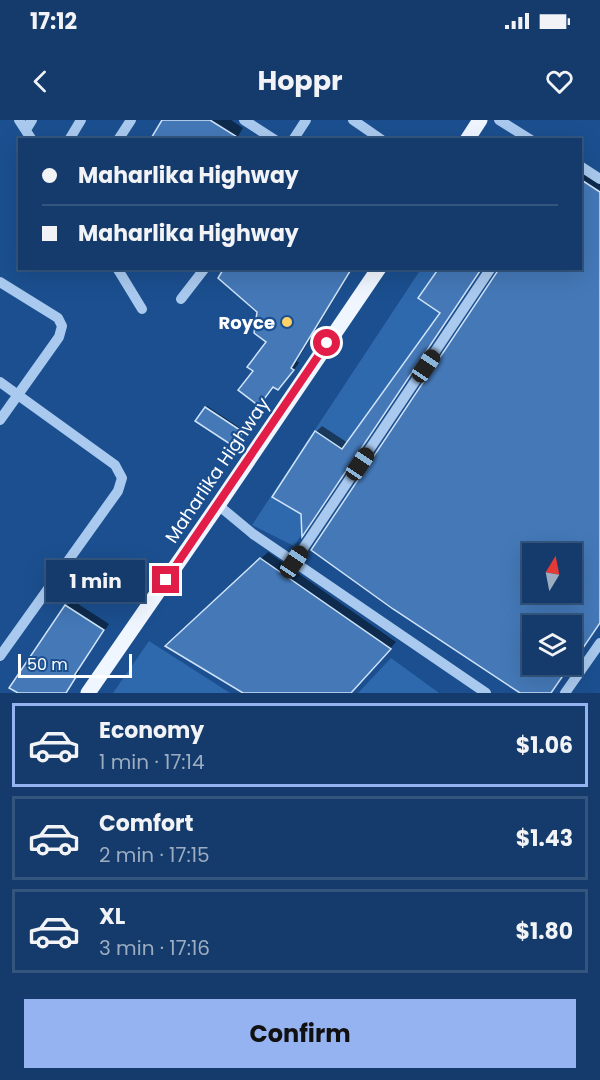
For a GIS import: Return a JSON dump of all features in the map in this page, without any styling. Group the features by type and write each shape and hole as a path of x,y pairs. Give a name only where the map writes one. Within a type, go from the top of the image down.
{"main road":[{"path":"468,138 480,120"},
{"name":"Maharlika Highway","path":"88,693 378,270"}],"street":[{"path":"19,120 29,135"},
{"path":"29,135 32,120"},
{"path":"70,138 81,120"},
{"path":"119,138 131,120"},
{"path":"244,120 272,138"},
{"path":"294,138 306,120"},
{"path":"353,120 378,138"},
{"path":"499,120 528,138"},
{"path":"582,167 600,179"},
{"path":"118,270 142,309"},
{"path":"181,299 203,270"},
{"path":"294,562 490,270"},
{"path":"0,282 58,318 63,326 59,337 0,420"},
{"path":"0,382 116,465 122,478 118,491 0,656"},
{"path":"218,505 253,534 486,693"},
{"path":"565,693 600,643"}],"shaded area":[{"path":"420,270 480,270 294,546 252,525"},
{"path":"149,641 230,693 113,693"},
{"path":"391,658 439,693 358,693"}],"building":[{"path":"162,120 210,120 239,138 151,138"},
{"path":"582,180 600,192 600,623 582,649 582,615 522,615 522,675 563,675 551,693 520,693 393,609 311,550 498,270 582,270"},
{"name":"Royce","path":"223,270 351,270 291,368 294,370 278,390 273,387 259,406 238,390 253,371 247,367 266,342 254,333 257,312 218,278"},
{"path":"438,270 481,270 302,537 301,514 272,497 315,431 342,449 440,313 418,298"},
{"path":"205,407 243,432 233,446 195,421"},
{"path":"260,558 391,649 351,693 243,693 165,646"},
{"path":"65,605 104,630 74,676 76,677 66,693 18,693 9,688"}],"place":[{"name":"Royce","path":"287,322"}],"route":[{"path":"166,580 327,343"}]}
